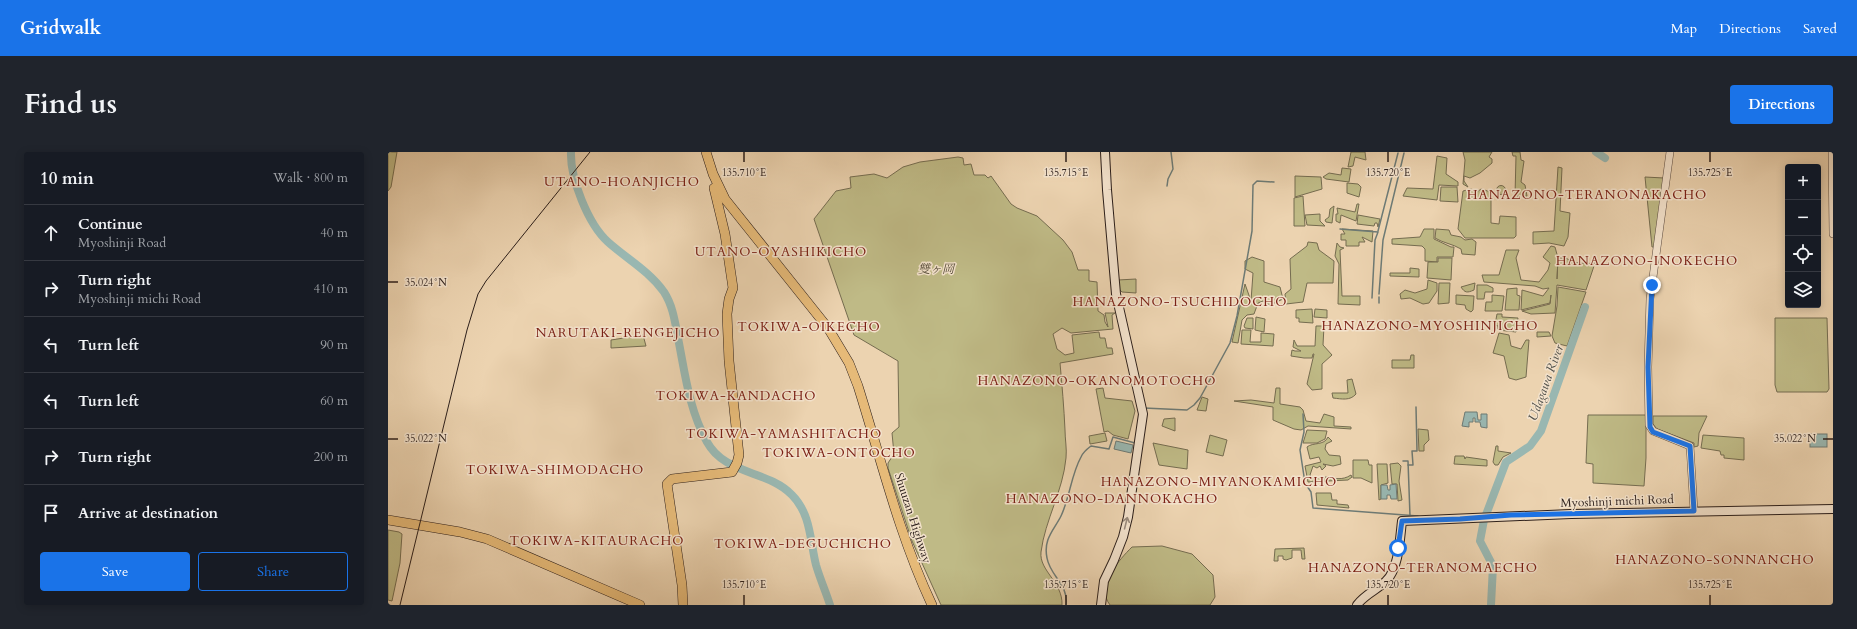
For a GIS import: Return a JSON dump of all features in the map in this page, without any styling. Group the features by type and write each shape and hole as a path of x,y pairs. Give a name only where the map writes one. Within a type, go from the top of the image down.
{"main road":[{"name":"Shuuzan Highway","path":"706,152 718,186 726,199 828,328 849,363 858,386 908,547 920,580 932,605"},
{"path":"1101,605 1104,581 1123,537 1128,516 1142,410 1116,294 1107,190 1106,152"},
{"path":"683,605 682,584 667,484 672,479 732,472 739,456 729,361 727,314 729,299 733,288 725,234 714,188 718,186"},
{"name":"Myoshinji michi Road","path":"1357,605 1367,594 1388,580 1394,571 1402,521 1511,515 1833,509"},
{"path":"388,520 460,532 487,539 640,605"}],"street":[{"path":"1670,152 1650,299 1648,367 1649,425 1653,432 1690,446 1694,511"},
{"path":"1832,152 1833,234"}],"green space":[{"path":"388,152 397,152 391,187 388,191"},
{"path":"1351,152 1365,152 1366,160 1355,157 1353,166 1348,167"},
{"path":"1463,152 1492,152 1489,157 1492,159 1492,163 1480,173 1470,178 1464,176 1464,181 1468,187 1463,184 1465,160"},
{"path":"1512,152 1520,152 1521,160 1524,161 1521,182 1525,185 1527,196 1515,196 1516,156 1513,156"},
{"path":"1437,156 1447,158 1446,174 1458,182 1458,186 1439,185 1437,200 1403,196 1407,188 1433,189"},
{"name":"雙ヶ岡","path":"958,157 963,158 964,165 971,164 974,175 985,175 988,178 991,176 1011,204 1037,216 1063,240 1072,252 1078,270 1089,270 1089,281 1097,282 1098,311 1104,315 1105,322 1108,327 1105,313 1115,313 1112,315 1113,329 1071,333 1062,328 1053,334 1057,349 1065,355 1074,353 1072,335 1099,332 1100,338 1105,338 1107,348 1112,348 1113,354 1060,363 1066,458 1061,482 1043,540 1041,559 1059,590 1062,605 941,605 912,541 888,468 888,463 894,454 892,433 899,427 898,361 854,335 814,219 836,191 851,188 850,177 874,174 887,178 903,167 920,162"},
{"path":"1558,167 1562,168 1560,211 1570,213 1568,237 1564,246 1549,243 1533,244 1533,232 1554,231"},
{"path":"1342,168 1351,169 1349,182 1326,179 1323,177 1329,173 1341,175"},
{"path":"1295,176 1321,177 1322,189 1295,197"},
{"path":"1645,177 1664,178 1654,247 1652,247"},
{"path":"1347,183 1358,184 1361,187 1359,197 1347,193"},
{"path":"1499,186 1503,186 1505,190 1503,194 1499,194 1497,192 1497,188"},
{"path":"1441,187 1457,187 1458,202 1440,201"},
{"path":"1471,189 1477,192 1481,189 1491,192 1491,223 1499,224 1500,216 1516,217 1516,236 1514,238 1465,238 1458,229 1463,191"},
{"path":"1303,196 1305,226 1294,226 1294,198"},
{"path":"1357,204 1359,204 1356,221 1341,215 1340,223 1336,221 1336,214 1338,214 1337,208 1355,212"},
{"path":"1334,206 1332,223 1326,222 1325,220 1329,217 1330,209"},
{"path":"1320,214 1320,221 1325,226 1307,225 1305,215"},
{"path":"1358,215 1380,219 1378,227 1377,223 1375,223 1374,226 1357,224"},
{"path":"1342,229 1373,231 1372,242 1362,237 1365,242 1359,242 1359,246 1346,246 1346,240 1341,240 1341,234 1345,234"},
{"path":"1424,229 1434,229 1434,239 1454,247 1453,257 1437,257 1437,262 1425,261 1425,249 1422,246 1392,244 1392,239 1420,237"},
{"path":"1436,229 1449,230 1451,235 1461,237 1465,240 1472,239 1476,242 1475,255 1462,254 1461,249 1435,238"},
{"path":"1308,242 1317,243 1319,250 1334,261 1333,283 1307,283 1303,302 1286,304 1285,294 1291,289 1290,259 1307,246"},
{"path":"1337,243 1340,247 1344,248 1340,250 1342,296 1360,296 1360,305 1338,304 1339,264 1335,256"},
{"path":"1551,246 1555,247 1558,258 1566,258 1580,263 1595,263 1586,290 1557,285 1555,313 1531,314 1522,311 1550,304 1551,295 1550,303 1521,310 1522,290 1543,296 1549,288 1543,289 1535,286 1484,282 1482,275 1499,275 1506,250 1519,250 1516,258 1521,280 1539,282 1548,270 1550,263 1543,257"},
{"path":"1252,257 1264,261 1264,282 1280,287 1283,299 1270,305 1263,301 1258,303 1254,314 1247,315 1242,320 1238,343 1232,342 1245,284 1251,301 1253,273 1245,269 1245,261"},
{"path":"1438,258 1452,258 1451,280 1427,278 1428,262 1438,262"},
{"path":"1410,268 1419,269 1419,277 1390,276 1390,273 1410,273"},
{"path":"1136,279 1136,293 1122,292 1119,289 1118,280"},
{"path":"1428,280 1437,283 1437,291 1429,303 1423,304 1410,298 1401,299 1400,294 1405,290 1415,293 1427,289"},
{"path":"1439,283 1450,283 1449,303 1438,304"},
{"path":"1475,283 1474,290 1470,292 1466,292 1461,287"},
{"path":"1477,285 1487,285 1493,288 1493,292 1485,292 1484,299 1477,299"},
{"path":"1558,287 1586,292 1567,346 1555,343 1552,336 1557,306"},
{"path":"1517,288 1517,295 1520,296 1519,310 1505,310 1507,289"},
{"path":"1456,295 1474,296 1473,310 1471,312 1466,309 1465,305 1456,304"},
{"path":"1492,295 1504,296 1502,311 1485,311 1486,302 1492,302"},
{"path":"1312,309 1313,323 1299,322 1299,318 1296,318 1296,310"},
{"path":"1315,309 1327,310 1327,318 1314,317"},
{"path":"1497,314 1502,314 1502,317 1518,318 1516,332 1498,330 1498,326 1495,325"},
{"path":"1256,317 1265,319 1264,332 1255,330"},
{"path":"1247,318 1253,318 1253,329 1245,328 1244,326"},
{"path":"1775,318 1827,318 1829,389 1827,392 1777,392 1775,385"},
{"path":"1316,326 1324,326 1323,345 1332,355 1322,364 1322,389 1312,390 1307,384 1314,354 1312,358 1291,356 1292,350 1301,351 1293,347 1294,340 1297,346 1315,346"},
{"path":"1242,330 1251,330 1250,342 1261,342 1261,333 1274,334 1273,346 1241,344"},
{"path":"1537,332 1549,332 1551,336 1537,337"},
{"path":"1499,333 1509,335 1511,346 1521,349 1526,340 1529,340 1526,377 1516,380 1509,378 1504,356 1493,353"},
{"path":"643,335 646,346 611,348 611,340"},
{"path":"1411,355 1414,355 1414,368 1392,368 1392,360 1410,360"},
{"path":"1352,379 1356,394 1354,396 1348,399 1333,398 1332,393 1348,393 1347,380"},
{"path":"1103,388 1105,398 1132,401 1135,411 1128,439 1113,435 1108,431 1104,432 1096,389"},
{"path":"1276,388 1280,388 1280,404 1300,407 1303,410 1306,421 1320,423 1324,414 1334,417 1334,426 1351,427 1351,429 1308,426 1301,430 1294,429 1273,420 1273,407 1234,401 1251,400 1274,403"},
{"path":"1202,397 1208,399 1206,411 1197,410"},
{"path":"1588,415 1646,415 1646,458 1644,486 1593,483 1593,464 1586,463"},
{"path":"1653,416 1707,416 1699,433 1698,446 1694,447 1694,443 1657,429 1653,424"},
{"path":"1175,418 1175,431 1162,426 1164,419"},
{"path":"1418,429 1428,430 1429,440 1424,445 1424,451 1419,451"},
{"path":"1307,430 1327,431 1325,439 1317,443 1303,443"},
{"path":"1105,433 1107,441 1090,444 1089,436"},
{"path":"1210,435 1227,440 1223,456 1206,452"},
{"path":"1703,435 1744,438 1744,460 1724,458 1724,455 1721,455 1720,451 1701,448"},
{"path":"1328,437 1332,441 1326,444 1325,449 1329,455 1340,456 1341,464 1333,466 1323,464 1326,466 1322,470 1320,466 1317,468 1313,466 1310,475 1312,478 1325,477 1341,479 1351,475 1352,477 1348,480 1308,482 1305,466 1321,462 1319,457 1310,459 1307,447 1324,442"},
{"path":"1153,443 1188,450 1187,469 1159,465"},
{"path":"1496,446 1498,446 1498,451 1511,453 1503,457 1498,465 1495,465 1493,462"},
{"path":"1455,456 1464,456 1465,459 1466,457 1487,460 1487,466 1454,464"},
{"path":"1353,460 1368,460 1369,465 1372,465 1372,483 1361,478 1353,478"},
{"path":"1398,463 1401,466 1399,481 1402,500 1398,501 1397,484 1392,484 1390,464"},
{"path":"1377,464 1387,464 1388,483 1381,485 1381,499 1379,500"},
{"path":"1316,493 1331,493 1332,500 1337,500 1337,504 1348,505 1349,508 1317,505"},
{"path":"388,530 402,534 400,563 392,601 388,600"},
{"path":"1162,546 1192,554 1213,575 1215,597 1210,605 1110,605 1106,598 1105,590 1110,574 1121,559 1132,547"},
{"path":"1304,548 1305,559 1302,559 1301,550 1292,550 1292,558 1286,560 1283,559 1283,556 1278,556 1278,561 1274,561 1275,549"}],"water":[{"path":"1465,412 1477,412 1478,420 1481,420 1481,414 1487,414 1487,428 1481,427 1480,422 1475,422 1475,418 1473,418 1473,422 1469,422 1469,427 1462,426"},
{"path":"1810,434 1827,434 1827,447 1810,447"},
{"path":"1116,441 1133,445 1131,453 1114,449"},
{"path":"1396,484 1397,499 1391,499 1390,495 1387,495 1387,499 1381,499 1381,485 1387,485 1388,490 1390,490 1390,485"}],"waterway":[{"path":"571,152 571,163 577,187 587,212 594,224 608,242 652,278 667,297 675,320 692,404 707,442 715,453 724,461 782,487 798,502 809,528 816,565 830,605"},
{"path":"1167,186 1168,179 1173,169 1171,152"},
{"path":"1596,152 1605,158"},
{"path":"1378,231 1398,153"},
{"path":"1379,294 1383,240 1404,153"},
{"path":"1144,408 1187,410 1200,398 1230,343 1237,316 1252,231 1253,185 1257,181 1274,182"},
{"path":"1340,229 1378,232 1375,240 1372,298"},
{"path":"1379,297 1379,303"},
{"name":"Udagawa River","path":"1491,605 1493,566 1480,541 1484,520 1506,462 1530,446 1541,431 1585,307"},
{"path":"1408,465 1413,465 1412,451 1417,451 1416,407"},
{"path":"1303,414 1304,432 1300,450 1305,483 1311,492 1313,508 1418,516"},
{"path":"1066,605 1065,592 1049,564 1046,551 1050,535 1061,516 1067,501 1078,464 1083,454 1091,446 1109,449 1113,437 1135,443"},
{"path":"1403,461 1408,461 1410,516"},
{"name":"Udagawa River","path":"1482,514 1487,513"}],"tram line":[{"path":"400,605 467,330 478,294 486,281 590,152"}],"district":[{"name":"UTANO-HOANJICHO","path":"622,182"},
{"name":"HANAZONO-TERANONAKACHO","path":"1587,195"},
{"name":"UTANO-OYASHIKICHO","path":"781,252"},
{"name":"HANAZONO-INOKECHO","path":"1647,261"},
{"name":"HANAZONO-TSUCHIDOCHO","path":"1180,302"},
{"name":"HANAZONO-MYOSHINJICHO","path":"1430,326"},
{"name":"TOKIWA-OIKECHO","path":"809,327"},
{"name":"NARUTAKI-RENGEJICHO","path":"628,333"},
{"name":"HANAZONO-OKANOMOTOCHO","path":"1097,381"},
{"name":"TOKIWA-KANDACHO","path":"736,396"},
{"name":"TOKIWA-YAMASHITACHO","path":"784,434"},
{"name":"TOKIWA-ONTOCHO","path":"839,453"},
{"name":"TOKIWA-SHIMODACHO","path":"555,470"},
{"name":"HANAZONO-MIYANOKAMICHO","path":"1219,482"},
{"name":"HANAZONO-DANNOKACHO","path":"1112,499"},
{"name":"TOKIWA-KITAURACHO","path":"597,541"},
{"name":"TOKIWA-DEGUCHICHO","path":"803,544"},
{"name":"HANAZONO-SONNANCHO","path":"1715,560"},
{"name":"HANAZONO-TERANOMAECHO","path":"1423,568"}],"route":[{"path":"1398,548 1402,521 1511,515 1694,511 1690,446 1653,432 1649,425 1648,367 1650,299 1652,285"}]}
